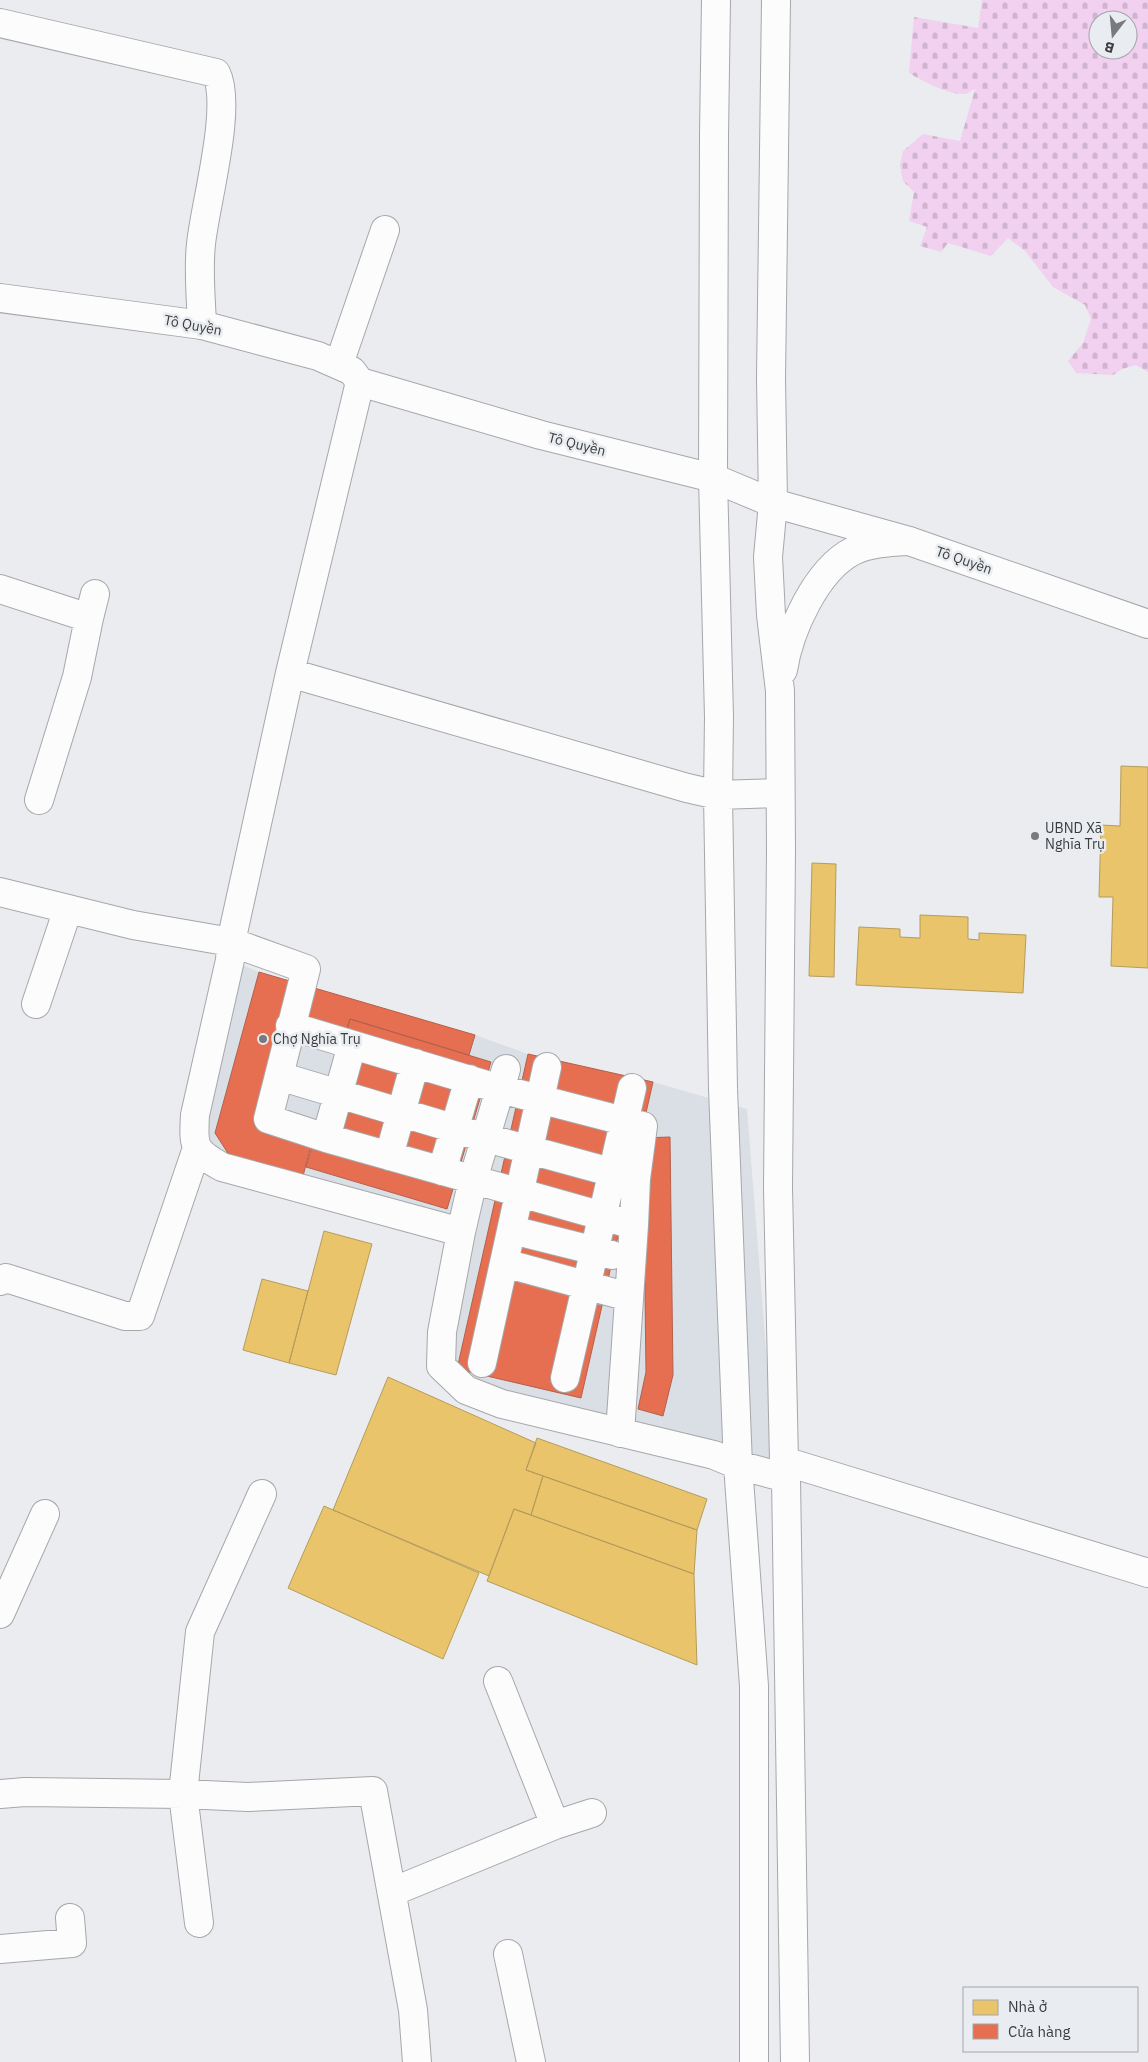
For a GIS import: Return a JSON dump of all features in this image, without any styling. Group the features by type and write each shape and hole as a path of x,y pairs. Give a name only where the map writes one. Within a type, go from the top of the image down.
{"street":[{"path":"716,0 713,478 719,717 718,795 723,1089 738,1465 754,1686 754,2062"},
{"path":"776,0 771,379 773,503 768,557 770,615 780,691 781,850 778,1188 785,1469 795,2062"},
{"path":"0,23 216,73 220,81 222,100 216,161 201,245 202,325"},
{"path":"339,364 385,230"},
{"name":"Tô Quyền","path":"0,298 202,325 318,356 352,371 360,382 541,435 713,478 773,503 909,541 1148,624"},
{"path":"0,1281 6,1278 125,1316 140,1316 196,1148 195,1115 230,960 232,942 290,673 360,382"},
{"path":"780,691 787,647 792,631 816,587 837,564 853,551 889,542 909,541"},
{"path":"0,589 92,606 77,677 39,800"},
{"path":"290,673 687,788 718,795 780,793"},
{"path":"0,892 133,925 232,942 306,969 290,1026 268,1119 326,1138 634,1225"},
{"path":"36,1004 68,909"},
{"path":"290,1026 469,1079 503,1079 540,1099 642,1126 624,1176 602,1216 564,1378"},
{"path":"326,1138 352,1045"},
{"path":"389,1156 415,1063"},
{"path":"482,1363 547,1067"},
{"path":"279,1076 486,1138 624,1176"},
{"path":"442,1171 469,1079"},
{"path":"503,1079 474,1180 442,1332 441,1366 466,1390 502,1404 714,1455 738,1465 785,1469 1148,1573"},
{"path":"624,1121 632,1088"},
{"path":"196,1148 202,1156 222,1167 462,1232"},
{"path":"620,1433 634,1225 624,1176"},
{"path":"512,1230 632,1260"},
{"path":"504,1263 629,1297"},
{"path":"199,1923 183,1794 200,1632 262,1494"},
{"path":"0,1614 45,1514"},
{"path":"498,1681 555,1825"},
{"path":"0,1794 25,1792 183,1794 248,1797 373,1791 413,2010 417,2062"},
{"path":"392,1892 555,1825 592,1813"},
{"path":"0,1949 72,1944 70,1918"},
{"path":"508,1954 531,2062"}],"shaded area":[{"path":"230,960 259,972 475,1035 528,1054 653,1082 747,1109 774,1451 774,1475 502,1404 441,1366 461,1232 222,1167 195,1143"}],"green space":[{"path":"982,0 1148,0 1148,372 1136,365 1122,369 1113,375 1076,373 1068,361 1083,343 1091,319 1085,305 1053,287 1025,251 1008,238 991,256 948,243 941,252 920,246 927,227 909,221 914,192 903,181 900,165 903,151 923,134 960,141 975,89 968,93 954,93 937,88 909,73 914,17 978,28"}],"building: Nhà ở":[{"path":"1121,766 1148,767 1148,968 1111,966 1113,897 1099,897 1101,825 1120,826"},
{"path":"812,863 836,864 834,977 809,976"},
{"path":"920,915 968,917 968,939 979,940 979,933 1026,935 1023,993 856,985 859,927 900,929 900,937 920,938"},
{"path":"324,1231 372,1244 336,1375 289,1363"},
{"path":"262,1279 308,1291 289,1363 243,1350"},
{"path":"388,1377 536,1443 526,1470 543,1476 531,1515 514,1509 489,1576 333,1510"},
{"path":"537,1438 707,1499 697,1530 526,1470"},
{"path":"543,1476 697,1530 694,1574 531,1515"},
{"path":"324,1506 479,1573 443,1659 288,1588"},
{"path":"514,1509 694,1574 697,1665 487,1581"}],"building: Cửa hàng":[{"path":"259,972 293,982 254,1126 312,1142 303,1176 229,1155 215,1133"},
{"path":"311,987 475,1035 469,1055 350,1019 346,1032 301,1018"},
{"path":"350,1019 491,1062 470,1132 329,1090"},
{"path":"528,1054 653,1082 581,1398 457,1369"},
{"path":"329,1090 470,1132 447,1209 306,1167"},
{"path":"670,1137 673,1375 663,1416 638,1409 646,1372 643,1138"}],"place":[{"name":"UBND Xã Nghĩa Trụ","path":"1035,836"},
{"name":"Chợ Nghĩa Trụ","path":"263,1039"}]}
